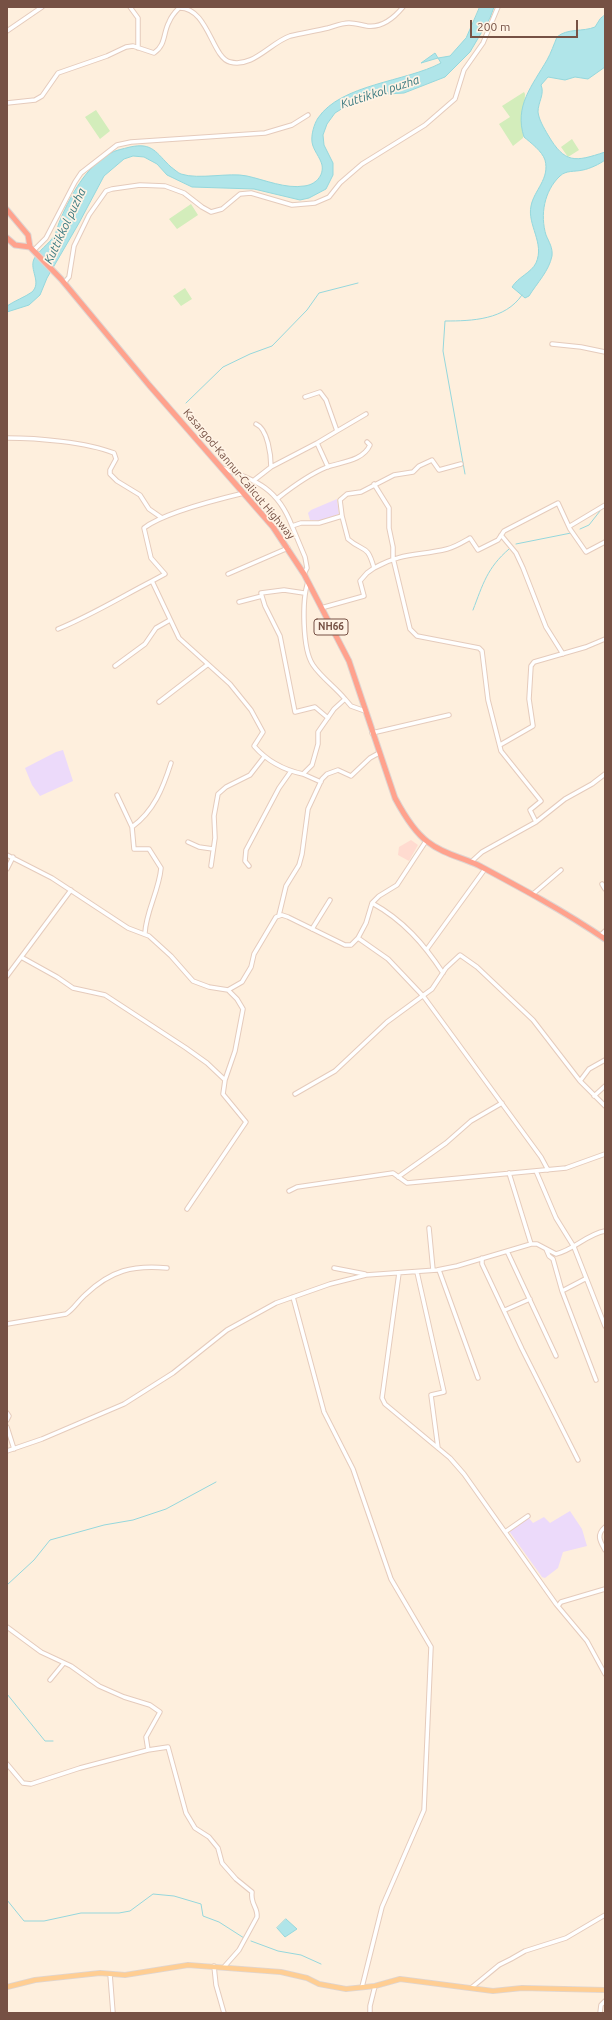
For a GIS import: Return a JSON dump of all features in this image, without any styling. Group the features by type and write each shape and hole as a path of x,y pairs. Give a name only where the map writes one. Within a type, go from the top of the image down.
{"highway":[{"name":"Kasargod-Kannur-Calicut Highway","path":"7,210 28,235 33,250 63,281 244,493 288,548 304,574 349,661 395,798 404,814 426,841 441,850 471,862 533,894 603,937"},
{"path":"7,238 15,245 33,250"}],"main road":[{"path":"7,1985 35,1980 100,1973 125,1975 188,1965 281,1972 334,1987 362,1988 400,1979 493,1991 522,1988 605,1990"}],"street":[{"path":"7,31 42,7"},
{"path":"130,7 138,18 138,48"},
{"path":"7,103 25,102 42,96 58,73 108,56 126,47 138,48 154,53 160,49 164,41 168,22 179,8 187,8 196,14 210,34 222,56 229,62 241,63 249,61 277,41 290,36 348,23 377,27 390,19 403,7"},
{"path":"63,281 69,277 74,246 89,215 106,191 112,189 140,185 164,186 184,193 211,212 222,209 240,194 251,193 292,205 315,203 329,197 362,164 415,131 454,99 464,70 483,43 498,7"},
{"path":"33,250 46,238 74,182 81,173 117,145 131,142 265,132 292,125 308,115"},
{"path":"552,344 581,347 605,352"},
{"path":"305,397 320,392 326,400 337,432"},
{"path":"253,481 271,468 337,432 366,414"},
{"path":"256,424 260,425 264,433 271,468"},
{"path":"7,438 26,438 81,445 114,453 116,459 110,470 110,474 117,481 140,495 149,509 162,518"},
{"path":"278,498 328,467 350,461 368,450 370,445 367,442"},
{"path":"317,443 328,467"},
{"path":"374,568 372,559 365,548 348,539 342,516 340,500 342,497 347,494 361,492 394,475 413,472 418,466 432,460 439,470 461,464"},
{"path":"221,467 265,486 278,498 305,557 307,568 304,574"},
{"path":"374,484 389,508 389,528 394,547 393,558 410,629 417,636 479,648 482,651 488,700 500,744 506,757 541,801 530,810 536,822"},
{"path":"58,629 165,574 151,558 144,528 162,518 221,498 244,493"},
{"path":"322,608 364,596 360,581 374,568 393,558 448,549 470,538 478,550 498,540 504,531 558,503 586,552 605,542"},
{"path":"570,526 605,505"},
{"path":"292,526 301,523 319,523 342,516"},
{"path":"501,535 516,553 524,568 546,627 563,654"},
{"path":"228,574 288,548"},
{"path":"152,581 179,638 207,665 230,684 251,710 263,732 254,746 264,757 291,772 303,774 321,782"},
{"path":"308,582 304,593 305,624 309,658 319,672 351,706 365,711"},
{"path":"239,602 262,596 261,594 265,592 284,590 304,593"},
{"path":"262,596 265,606 280,636 295,712 315,707 328,718"},
{"path":"115,666 145,644 156,628 170,620"},
{"path":"500,744 533,726 529,699 531,666 542,659 586,647 605,639"},
{"path":"159,702 207,665"},
{"path":"303,774 312,764 318,744 318,732 345,699"},
{"path":"372,733 448,715"},
{"path":"7,855 71,890 128,928 144,933 171,956 192,981 209,988 228,990 242,982 246,977 254,954 276,916 279,915 286,886 299,865 302,854 306,813 321,782 327,774 338,770 351,776 370,758 380,753"},
{"path":"210,866 215,838 214,816 218,794 226,787 250,775 264,757"},
{"path":"132,827 143,817 159,796 170,763"},
{"path":"249,866 245,861 246,850 279,788 291,772"},
{"path":"471,862 482,852 536,822 565,799 592,784 605,774"},
{"path":"117,795 132,827 134,849"},
{"path":"279,915 288,917 345,945 351,945 358,938 366,923 372,903 379,896 397,885 426,841"},
{"path":"188,842 199,847 213,849"},
{"path":"130,851 134,849 149,849 161,868 156,895 145,921 144,933"},
{"path":"7,869 13,858"},
{"path":"427,949 485,869"},
{"path":"533,894 561,870"},
{"path":"602,884 605,889"},
{"path":"7,976 71,890"},
{"path":"312,929 330,900"},
{"path":"372,903 400,921 427,949 443,973"},
{"path":"603,937 605,931"},
{"path":"358,938 388,959 424,996 502,1103 548,1170"},
{"path":"295,1094 335,1071 388,1022 424,996 460,955 464,956 534,1020 580,1081 605,1106"},
{"path":"21,957 57,976 73,988 105,995 186,1048 207,1063 225,1080"},
{"path":"187,1209 246,1122 223,1094 225,1080 235,1051 243,1009 237,999 228,990"},
{"path":"580,1081 589,1069 605,1060"},
{"path":"594,1096 605,1086"},
{"path":"398,1177 446,1143 471,1121 502,1103"},
{"path":"289,1191 297,1187 393,1173 407,1183 566,1168 605,1154"},
{"path":"536,1171 556,1218 574,1247 585,1279 605,1326"},
{"path":"509,1173 531,1244"},
{"path":"429,1228 433,1270"},
{"path":"334,1268 366,1274 439,1270 531,1244 537,1244 556,1254 565,1252 598,1232 605,1231"},
{"path":"546,1249 549,1256 553,1259 562,1291 596,1380"},
{"path":"507,1251 556,1356"},
{"path":"482,1258 482,1264 559,1424 578,1460"},
{"path":"7,1324 66,1314 74,1308 85,1295 116,1273 140,1267 167,1268"},
{"path":"439,1270 478,1378"},
{"path":"417,1272 444,1392 431,1395 438,1448"},
{"path":"399,1273 382,1398 385,1404 438,1448 464,1474 558,1606 587,1641 605,1674"},
{"path":"7,1451 42,1439 124,1404 172,1373 227,1330 276,1303 366,1274"},
{"path":"562,1291 585,1279"},
{"path":"293,1297 324,1412 353,1469 391,1579 431,1647 424,1810 382,1907 362,1988"},
{"path":"505,1310 530,1299"},
{"path":"7,1412 9,1416 7,1420"},
{"path":"7,1427 14,1449"},
{"path":"505,1532 528,1516"},
{"path":"605,1527 599,1533 599,1538 605,1550"},
{"path":"558,1606 561,1602 605,1589"},
{"path":"7,1627 40,1652 64,1663 99,1686 124,1697 150,1705 160,1712 146,1736 148,1750"},
{"path":"50,1680 64,1663"},
{"path":"7,1764 23,1783 31,1784 80,1768 148,1750 168,1747 189,1818 195,1828 209,1838 218,1848 222,1863 236,1879 252,1892 251,1899 257,1912 257,1917 239,1950 224,1967"},
{"path":"471,1988 499,1965 526,1951 566,1938 605,1915"},
{"path":"214,1966 216,1985 224,2013"},
{"path":"110,1974 113,2013"},
{"path":"370,2013 370,2006 375,1986"},
{"path":"600,2013 601,2005 605,2001"}],"shaded area":[{"path":"337,499 339,514 320,521 310,520 308,513 311,510"},
{"path":"63,750 73,781 40,796 32,785 25,768"},
{"path":"411,840 418,845 409,861 398,855 399,847"},
{"path":"570,1511 582,1529 587,1546 563,1552 558,1568 545,1578 542,1577 509,1531 528,1517 533,1523 544,1517 550,1523"}],"green space":[{"path":"524,92 523,138 513,146 499,124 510,117 502,106"},
{"path":"96,110 110,131 100,139 85,117"},
{"path":"572,139 579,150 568,157 561,147"},
{"path":"191,204 198,215 177,229 169,219"},
{"path":"185,288 192,299 181,306 173,296"}],"water":[{"name":"Kuttikkol puzha","path":"480,7 494,7 490,18 470,52 445,77 404,93 387,94 371,98 343,108 335,113 327,124 323,135 324,145 333,163 333,175 326,189 309,198 300,200 254,189 192,187 167,175 157,164 144,157 133,156 124,159 104,176 47,278 40,295 29,305 7,312 7,306 29,294 35,288 36,280 33,267 34,259 54,236 65,209 80,182 93,166 109,154 130,147 144,146 149,147 158,153 177,172 188,176 240,175 297,187 312,184 322,173 322,165 312,142 313,130 318,118 328,107 342,98 358,91 410,75 441,63 438,58 450,56 466,38"},
{"path":"605,15 605,67 588,79 575,77 565,80 548,77 541,85 542,95 538,112 542,124 554,144 566,156 572,158 586,158 605,152 605,160 588,169 562,174 550,189 545,204 543,219 552,256 542,277 529,296 525,298 512,287 534,266 538,256 537,241 530,213 535,195 544,179 546,167 545,160 541,153 524,137 521,116 523,106 530,88 548,57 557,37 565,32 595,27 600,19"},
{"path":"435,53 438,58 421,63"},
{"path":"286,1919 297,1929 285,1937 277,1928"}],"waterway":[{"path":"186,403 223,367 250,354 272,346 307,310 319,293 358,283"},
{"path":"465,474 443,351 445,321 477,319 497,314 507,310 522,295"},
{"path":"580,529 589,525 600,511"},
{"path":"516,544 571,533"},
{"path":"473,610 486,577 509,549"},
{"path":"7,1585 34,1560 50,1540 104,1525 133,1520 166,1509 216,1482"},
{"path":"7,1694 45,1741 53,1741"},
{"path":"7,1900 24,1921 44,1921 81,1913 119,1913 130,1911 153,1894 174,1896 201,1904 203,1916 219,1922 244,1938"},
{"path":"251,1941 278,1951 301,1955 321,1964"}]}
